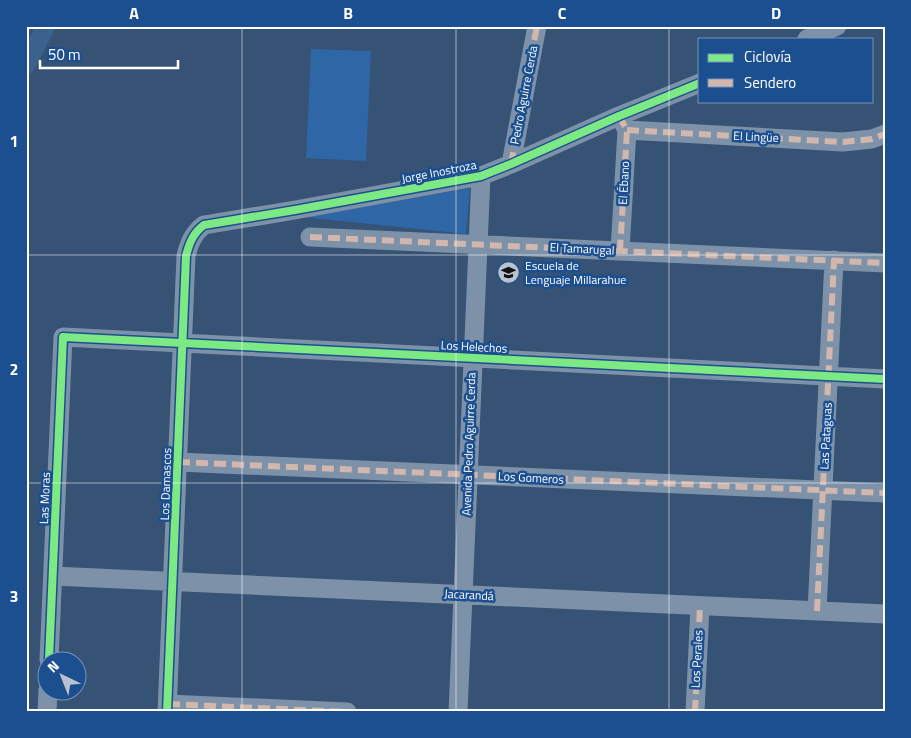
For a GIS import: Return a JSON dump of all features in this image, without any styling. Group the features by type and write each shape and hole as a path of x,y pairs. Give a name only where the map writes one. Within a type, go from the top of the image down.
{"street":[{"name":"Pedro Aguirre Cerda","path":"511,164 537,26"},
{"path":"809,38 838,26"},
{"name":"Jorge Inostroza","path":"186,256 192,239 204,225 481,176 623,123 698,84"},
{"name":"El Lingüe","path":"623,123 843,142 872,139 885,134"},
{"name":"El Ébano","path":"620,251 623,123"},
{"name":"Avenida Pedro Aguirre Cerda","path":"458,712 481,176"},
{"name":"El Tamarugal","path":"310,237 885,263"},
{"name":"Los Damascos","path":"167,708 186,256"},
{"name":"Las Pataguas","path":"818,611 834,260"},
{"name":"Los Helechos","path":"63,337 885,379"},
{"name":"Las Moras","path":"49,650 63,337"},
{"name":"Los Gomeros","path":"178,462 885,493"},
{"name":"Jacarandá","path":"53,576 885,614"},
{"name":"Los Perales","path":"695,712 700,606"},
{"path":"167,708 347,712"}],"shaded area":[{"path":"311,49 371,51 366,161 306,158"},
{"path":"470,188 466,234 303,217"}],"waterway":[{"path":"26,65 46,26"}],"marked path":[{"path":"511,164 537,26"},
{"path":"619,116 627,130 620,251"},
{"path":"627,130 843,142 872,139 885,134"},
{"path":"310,237 885,263"},
{"path":"817,611 834,260"},
{"path":"178,462 885,493"},
{"path":"695,712 700,606"},
{"path":"168,704 347,712"}],"cycle path":[{"path":"167,712 186,256 194,235 204,225 481,176 698,84"},
{"path":"49,650 63,337 885,379"}],"place":[{"name":"Escuela de Lenguaje Millarahue","path":"509,273"}]}
